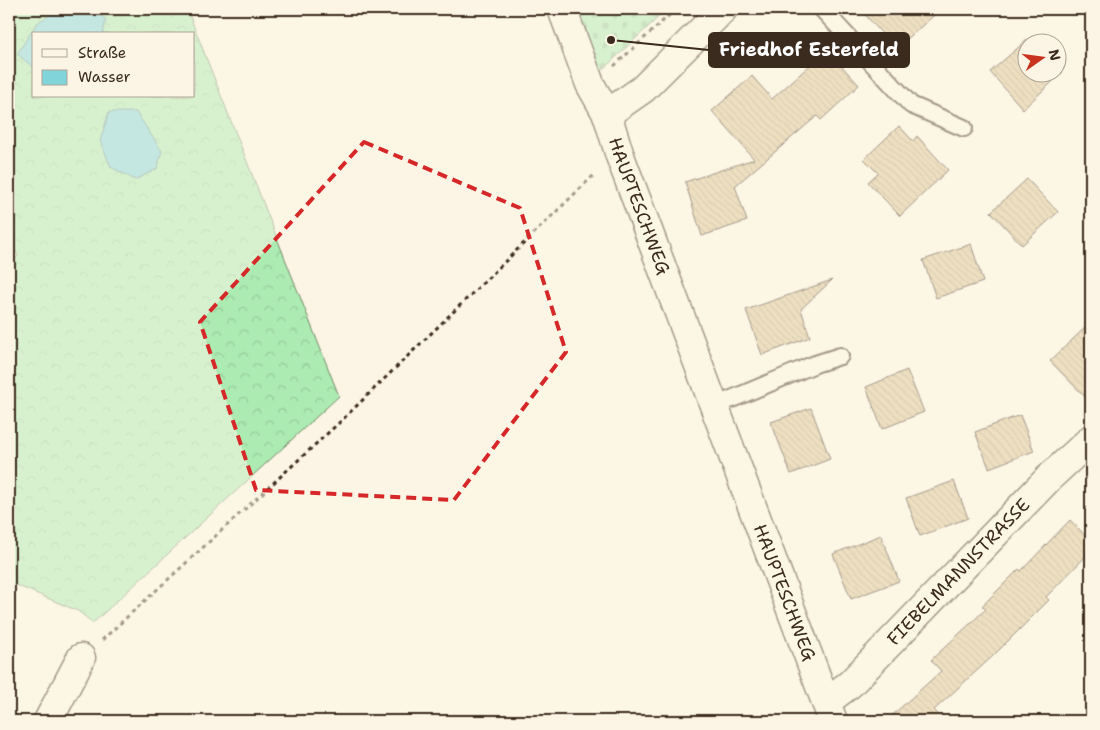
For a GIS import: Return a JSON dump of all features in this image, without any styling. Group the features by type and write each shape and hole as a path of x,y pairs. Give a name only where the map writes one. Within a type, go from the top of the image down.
{"street":[{"name":"HAUPTESCHWEG","path":"562,9 590,84 607,114 620,156 830,712"},
{"path":"607,114 643,89 723,9"},
{"name":"FIEBELMANNSTRASSE","path":"830,712 850,684 1050,478 1091,439"},
{"path":"48,721 81,658"}],"lane":[{"path":"822,9 911,106 964,128"},
{"path":"715,406 815,364 840,356"}],"path":[{"path":"590,84 606,74 676,9"},
{"path":"81,658 341,421 598,172 620,156"}],"highlighted area":[{"path":"364,142 520,208 566,352 454,500 256,490 200,322"}],"green space":[{"path":"9,9 187,9 339,396 93,623 78,611 9,582 9,265 18,256 9,235"},
{"path":"576,9 667,9 600,72"}],"water":[{"path":"59,9 94,12 106,19 103,32 32,32 32,66 17,54 37,23"},
{"path":"109,112 136,112 162,151 157,169 135,180 111,167 100,141"}],"building":[{"path":"860,9 941,9 896,49"},
{"path":"1018,48 1018,82 1052,82 1023,109 990,72"},
{"path":"827,50 859,85 821,120 817,116 735,186 747,221 702,236 685,182 754,159 712,111 752,76 772,99"},
{"path":"899,126 913,141 917,136 948,170 900,216 868,182 878,173 864,159"},
{"path":"1027,179 1058,212 1022,245 991,212"},
{"path":"971,244 983,282 936,298 923,260"},
{"path":"832,280 801,309 810,337 762,355 746,310"},
{"path":"1091,322 1091,403 1050,361"},
{"path":"907,370 924,412 882,429 866,387"},
{"path":"811,408 830,459 791,474 771,422"},
{"path":"1020,415 1034,451 989,468 975,432"},
{"path":"954,481 968,518 920,536 906,498"},
{"path":"1070,520 1091,541 1091,551 1046,597 1049,600 994,655 934,710 945,721 886,721 941,671 931,660 986,609 982,606 1019,569 1021,571"},
{"path":"881,535 899,581 851,599 833,554"}],"place":[{"name":"Friedhof Esterfeld","path":"611,40"}]}
